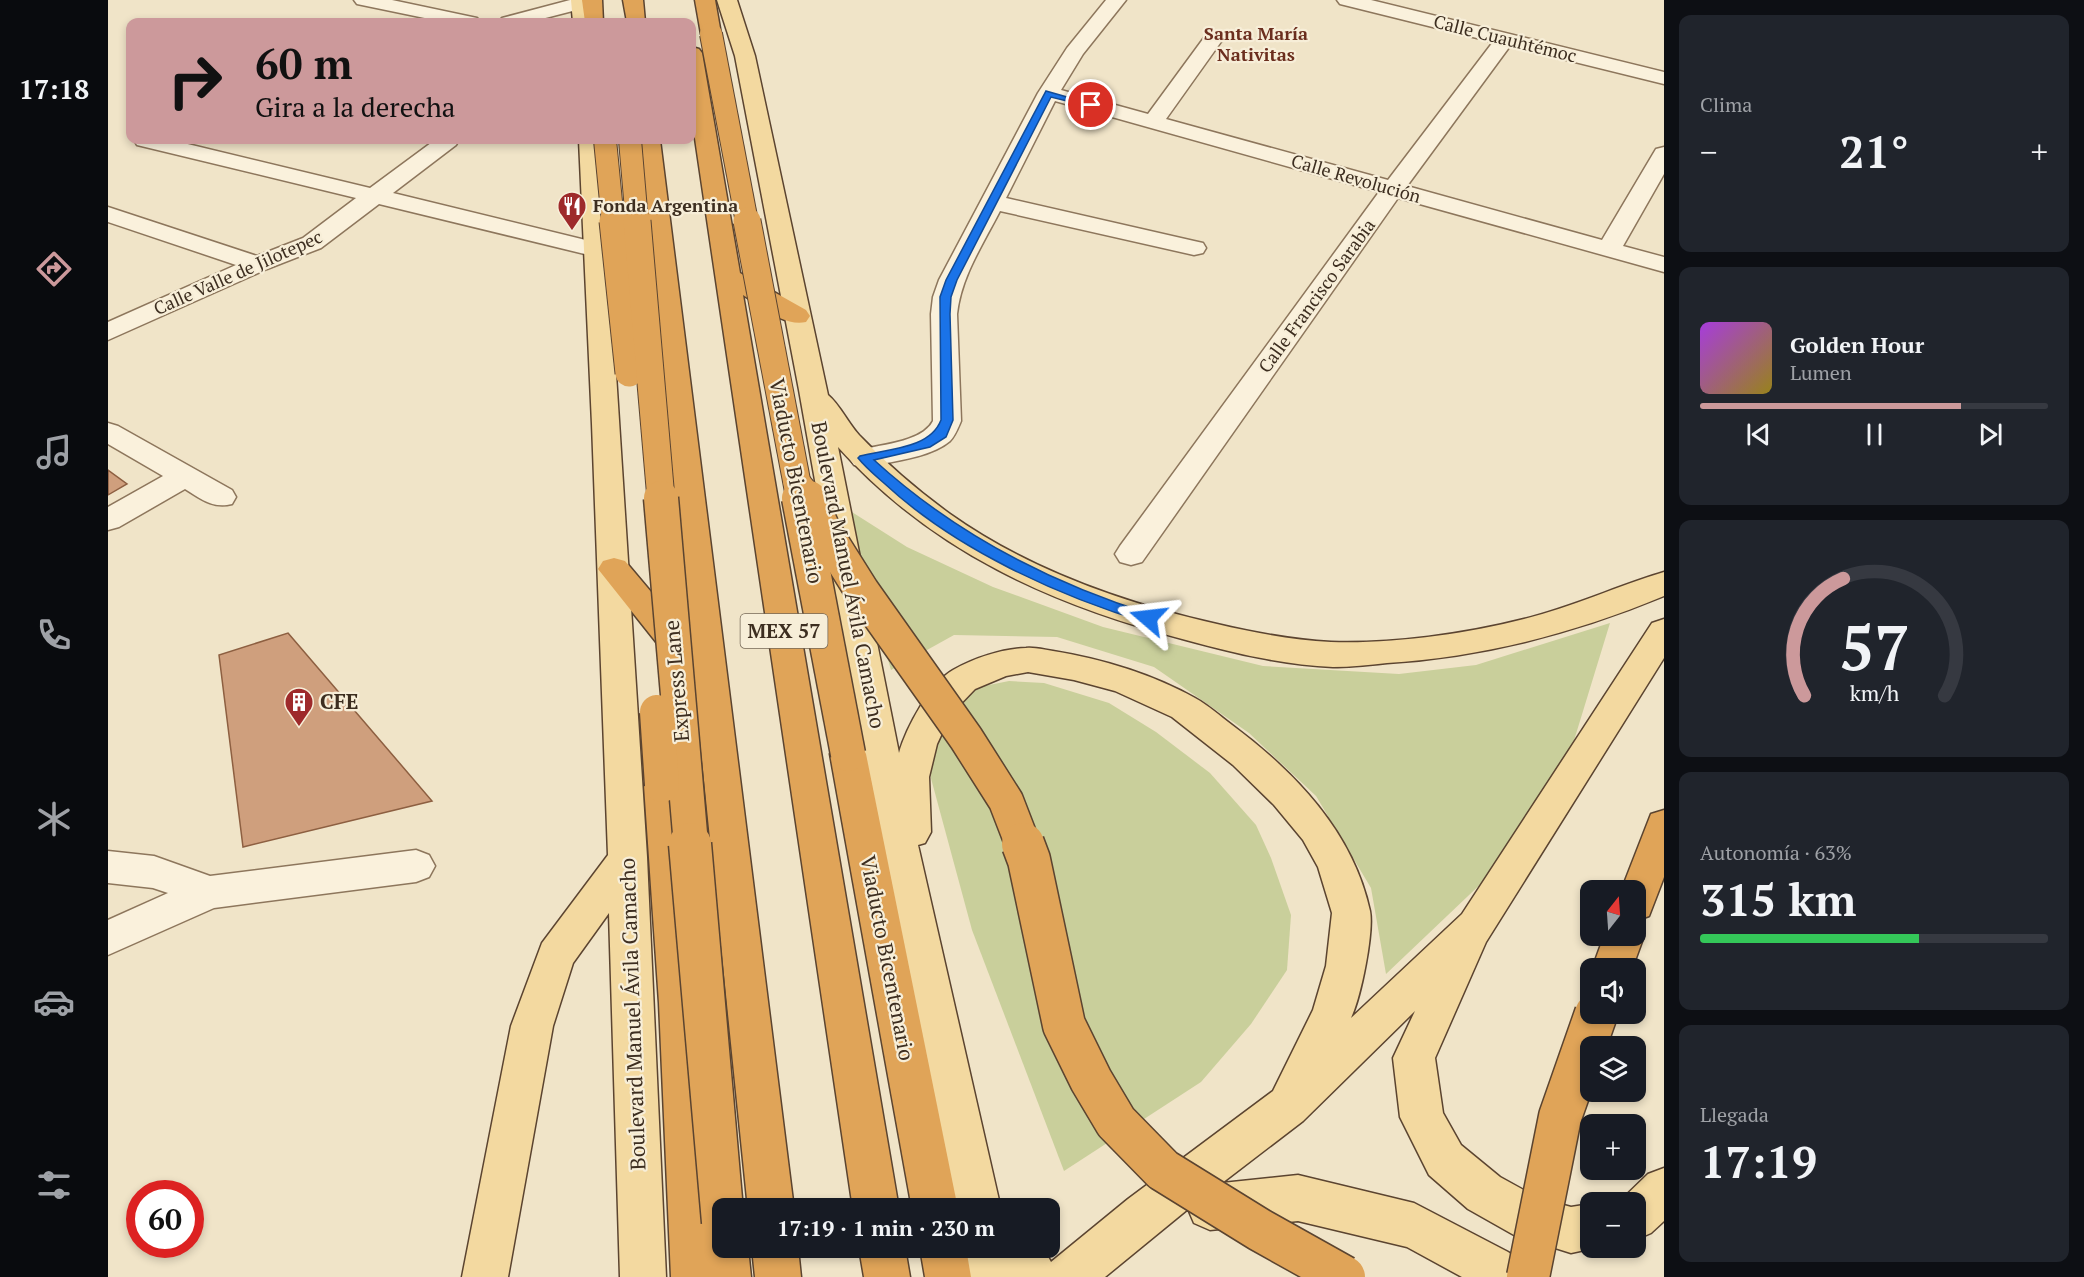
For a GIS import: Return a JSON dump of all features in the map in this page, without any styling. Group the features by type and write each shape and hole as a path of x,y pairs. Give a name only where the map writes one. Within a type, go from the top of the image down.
{"highway":[{"path":"618,0 620,18"},
{"path":"633,0 635,18"},
{"name":"Viaducto Bicentenario","path":"705,0 933,1198"},
{"path":"585,1 592,18"},
{"name":"MEX 57","path":"696,78 874,1198"},
{"path":"605,144 621,309 645,504 662,785 679,1003 694,1277"},
{"name":"Express Lane","path":"630,144 721,1198"},
{"path":"649,144 770,1198"},
{"path":"727,273 798,316"},
{"path":"797,483 807,493 824,529 862,591 966,738 1006,801 1029,860 1064,1026 1091,1080 1116,1122 1163,1170 1260,1230 1344,1277"},
{"path":"614,569 711,687"},
{"path":"1644,880 1664,825"},
{"path":"1528,1277 1560,1117 1593,1024"},
{"path":"726,1258 728,1277"},
{"path":"884,1258 887,1277"},
{"path":"945,1258 948,1277"}],"main road":[{"name":"Boulevard Manuel Ávila Camacho","path":"727,0 745,56 813,390 895,825 976,1198"},
{"path":"583,18 585,1"},
{"name":"Boulevard Manuel Ávila Camacho","path":"590,144 628,857 642,1277"},
{"path":"813,390 829,416 864,458 903,494 937,519 1019,567 1095,602 1249,644 1328,654 1402,651 1486,641 1567,620 1664,583"},
{"path":"1580,1229 1571,1230 1530,1219 1484,1193 1445,1160 1422,1116 1414,1058 1476,926 1664,632"},
{"path":"914,918 911,777 919,744 938,706 963,680 1001,664 1028,660 1074,667 1125,681 1184,708 1246,755 1287,795 1316,829 1336,864 1351,913 1346,966 1333,1013 1288,1107"},
{"path":"485,1277 532,1026 556,955 628,857"},
{"path":"1068,1277 1144,1215 1288,1107 1476,926"},
{"path":"967,1158 988,1198"},
{"path":"1646,1207 1664,1190"},
{"path":"1144,1215 1298,1198 1414,1226 1492,1268 1502,1277"},
{"path":"989,1258 993,1277"},
{"path":"1023,1258 1034,1277"}],"street":[{"path":"364,0 451,18"},
{"path":"864,458 926,444 941,434 947,420 946,297 991,202 1049,93 1074,52 1116,0"},
{"name":"Calle Cuauhtémoc","path":"1347,0 1664,78"},
{"path":"523,18 585,1"},
{"path":"1154,122 1213,39"},
{"name":"Calle Francisco Sarabia","path":"1131,554 1393,189 1505,39"},
{"name":"Calle Revolución","path":"1049,93 1664,266"},
{"path":"162,144 597,250"},
{"name":"Calle Valle de Jilotepec","path":"108,332 258,264 312,243 443,144"},
{"path":"1609,249 1647,202 1663,157"},
{"path":"991,202 1194,248"},
{"path":"108,214 258,264"},
{"path":"108,432 221,496"},
{"path":"108,520 185,477"},
{"path":"108,938 210,892 416,866"},
{"path":"108,867 154,872 210,892"}],"green space":[{"path":"844,507 907,547 993,587 1103,627 1263,666 1399,674 1476,665 1610,623 1572,747 1488,877 1386,974 1371,888 1316,796 1249,733 1154,667 1057,637 954,635 891,670"},
{"path":"1009,681 1044,683 1109,703 1156,732 1210,773 1256,825 1271,858 1291,915 1287,970 1251,1024 1201,1082 1064,1171 972,930 929,771 932,731 950,707 979,687"}],"building":[{"path":"108,470 127,484 108,495"},
{"name":"CFE","path":"288,633 432,801 243,847 219,655"}],"place":[{"name":"Fonda Argentina","path":"572,232"},
{"name":"CFE","path":"299,728"}],"district":[{"name":"Santa María Nativitas","path":"1256,44"}],"route":[{"path":"1091,105 1049,93 952,280 946,297 944,314 947,420 941,434 926,444 864,458 903,494 937,519 1009,562 1095,602 1148,618"}]}
